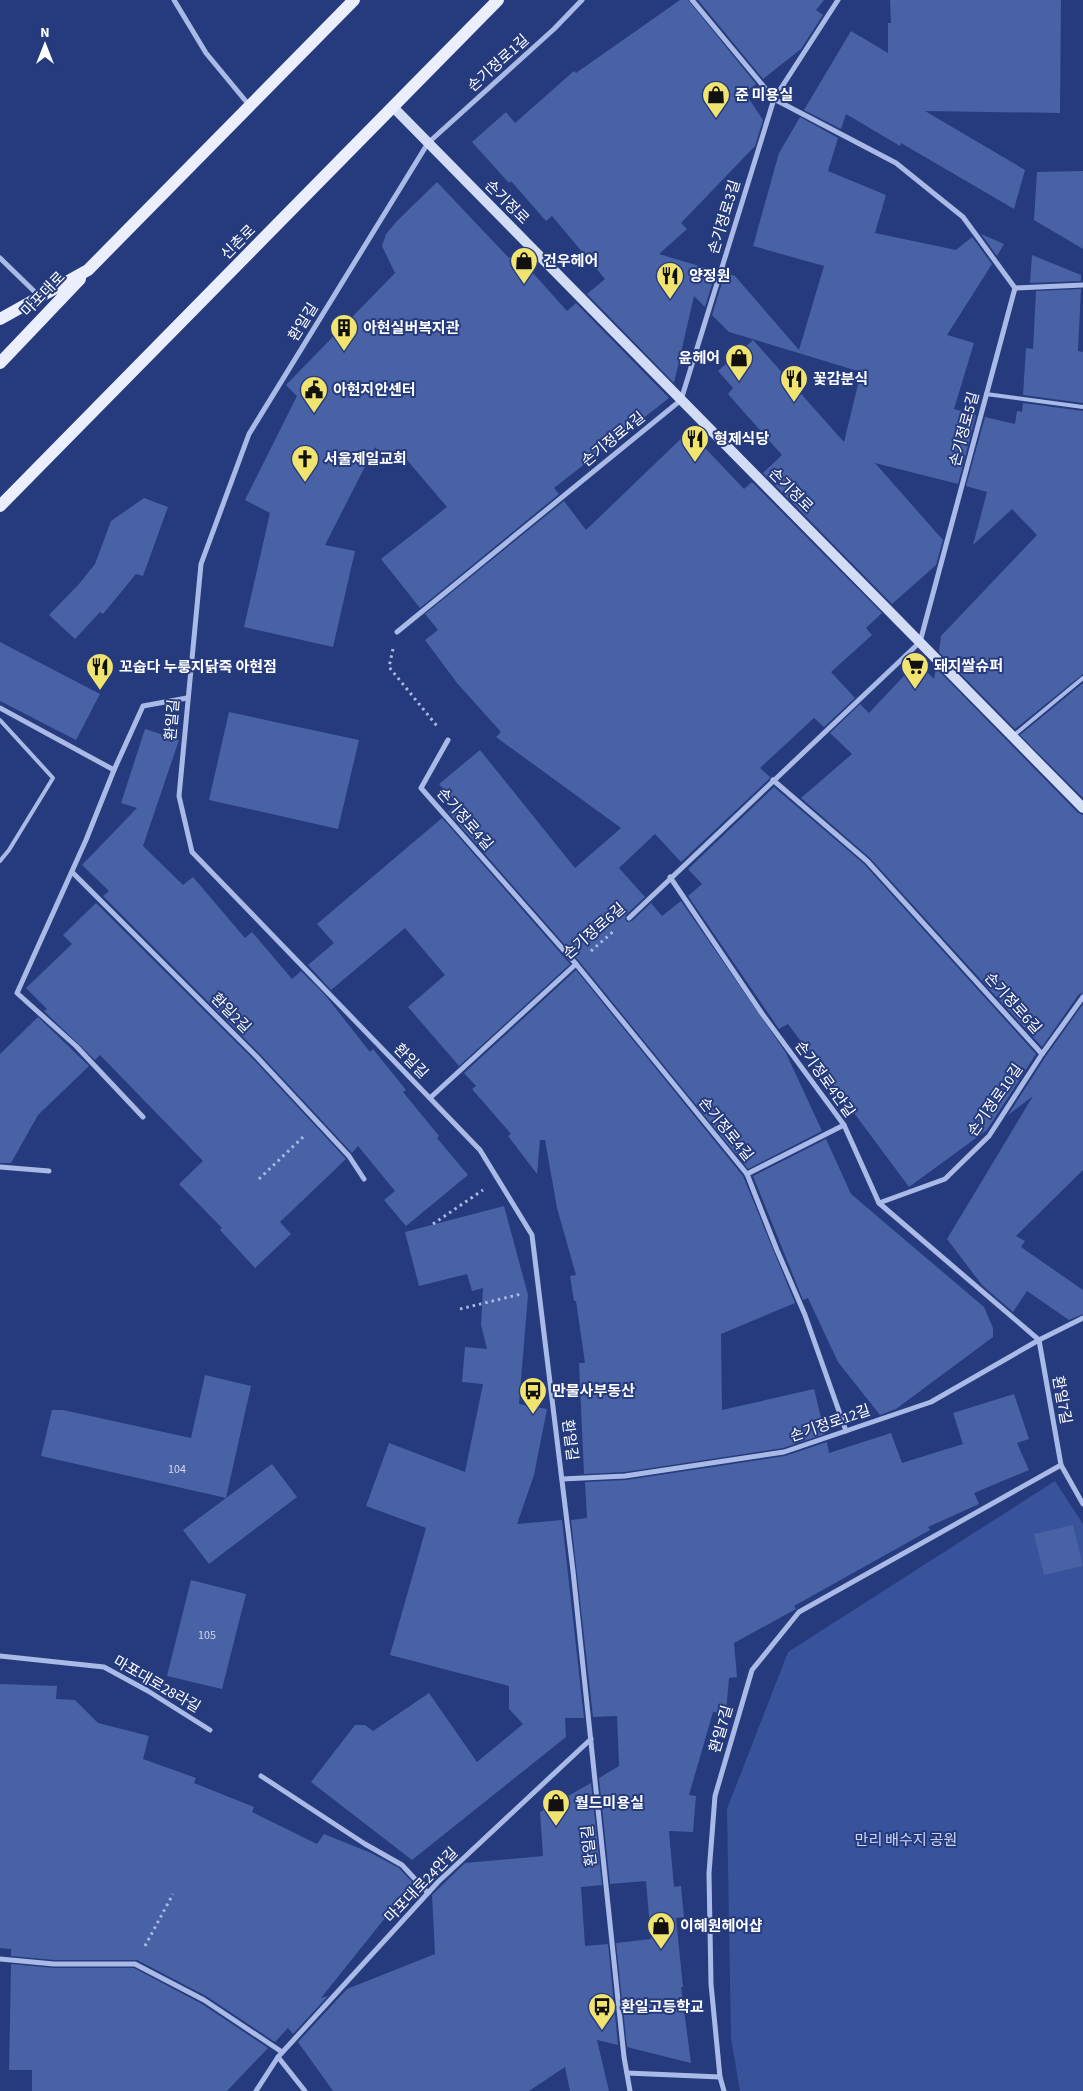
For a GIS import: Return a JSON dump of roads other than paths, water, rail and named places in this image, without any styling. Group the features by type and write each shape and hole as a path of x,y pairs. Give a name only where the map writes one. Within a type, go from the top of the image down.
{"main road":[{"path":"0,319 88,270 354,0"},
{"name":"신촌로","path":"0,506 394,108 498,0"},
{"name":"마포대로","path":"0,363 88,270"}],"street":[{"path":"174,0 206,53 250,106"},
{"name":"손기정로1길","path":"428,143 554,29 582,0"},
{"path":"692,0 774,99 896,163 963,217 1015,288 1083,285"},
{"name":"손기정로3길","path":"681,400 774,99 838,0"},
{"name":"손기정로","path":"394,108 1083,808"},
{"name":"환일길","path":"428,143 249,434 201,564 179,796 192,852 480,1150 532,1235 562,1479 630,2091"},
{"path":"0,258 40,297"},
{"name":"손기정로5길","path":"920,642 1015,288"},
{"name":"손기정로4길","path":"397,632 681,400"},
{"name":"손기정로6길","path":"629,918 670,877 920,642"},
{"path":"143,1117 76,1046 17,993 72,872 143,706 187,698"},
{"path":"0,708 114,770"},
{"name":"손기정로4길","path":"448,740 421,788 576,964 747,1174 776,1250 805,1315 846,1430"},
{"name":"손기정로6길","path":"773,780 867,861 1042,1054"},
{"name":"환일2길","path":"72,872 256,1056 349,1156 364,1179"},
{"name":"손기정로4안길","path":"670,877 763,1015 844,1125 878,1203 1038,1340"},
{"name":"손기정로6길","path":"430,1098 576,964"},
{"name":"손기정로10길","path":"878,1203 945,1179 989,1136 1042,1054 1083,997"},
{"name":"손기정로4길","path":"747,1174 844,1125"},
{"path":"0,1167 49,1171"},
{"name":"손기정로12길","path":"562,1479 625,1476 784,1452 931,1402 1038,1340 1083,1318"},
{"name":"환일7길","path":"1038,1340 1060,1465 1083,1504"},
{"name":"환일7길","path":"724,2091 720,2077 712,1984 709,1873 715,1796 752,1670 798,1612 1060,1465"},
{"name":"마포대로28라길","path":"0,1656 104,1667 148,1691 210,1730"},
{"name":"마포대로24안길","path":"256,2091 282,2052 428,1893 591,1739"},
{"path":"261,1776 365,1844 402,1865 428,1893"},
{"path":"0,1959 54,1964 135,1964 204,2000 282,2052"},
{"path":"278,2057 305,2091"},
{"path":"627,2073 720,2077"}],"lane":[{"path":"986,394 1083,407"},
{"path":"1013,736 1083,678"},
{"path":"0,720 53,778 10,850 0,861"}],"place":[{"name":"준 미용실","path":"716,119"},
{"name":"건우헤어","path":"524,285"},
{"name":"양정원","path":"670,300"},
{"name":"아현실버복지관","path":"344,352"},
{"name":"윤헤어","path":"739,382"},
{"name":"꽃감분식","path":"794,403"},
{"name":"아현지안센터","path":"314,414"},
{"name":"형제식당","path":"695,463"},
{"name":"서울제일교회","path":"305,483"},
{"name":"돼지쌀슈퍼","path":"915,690"},
{"name":"꼬숩다 누룽지닭죽 아현점","path":"100,691"},
{"name":"만물사부동산","path":"533,1415"},
{"name":"월드미용실","path":"556,1827"},
{"name":"이혜원헤어샵","path":"661,1950"},
{"name":"환일고등학교","path":"602,2031"}],"park label":[{"name":"만리 배수지 공원","path":"906,1840"}]}
